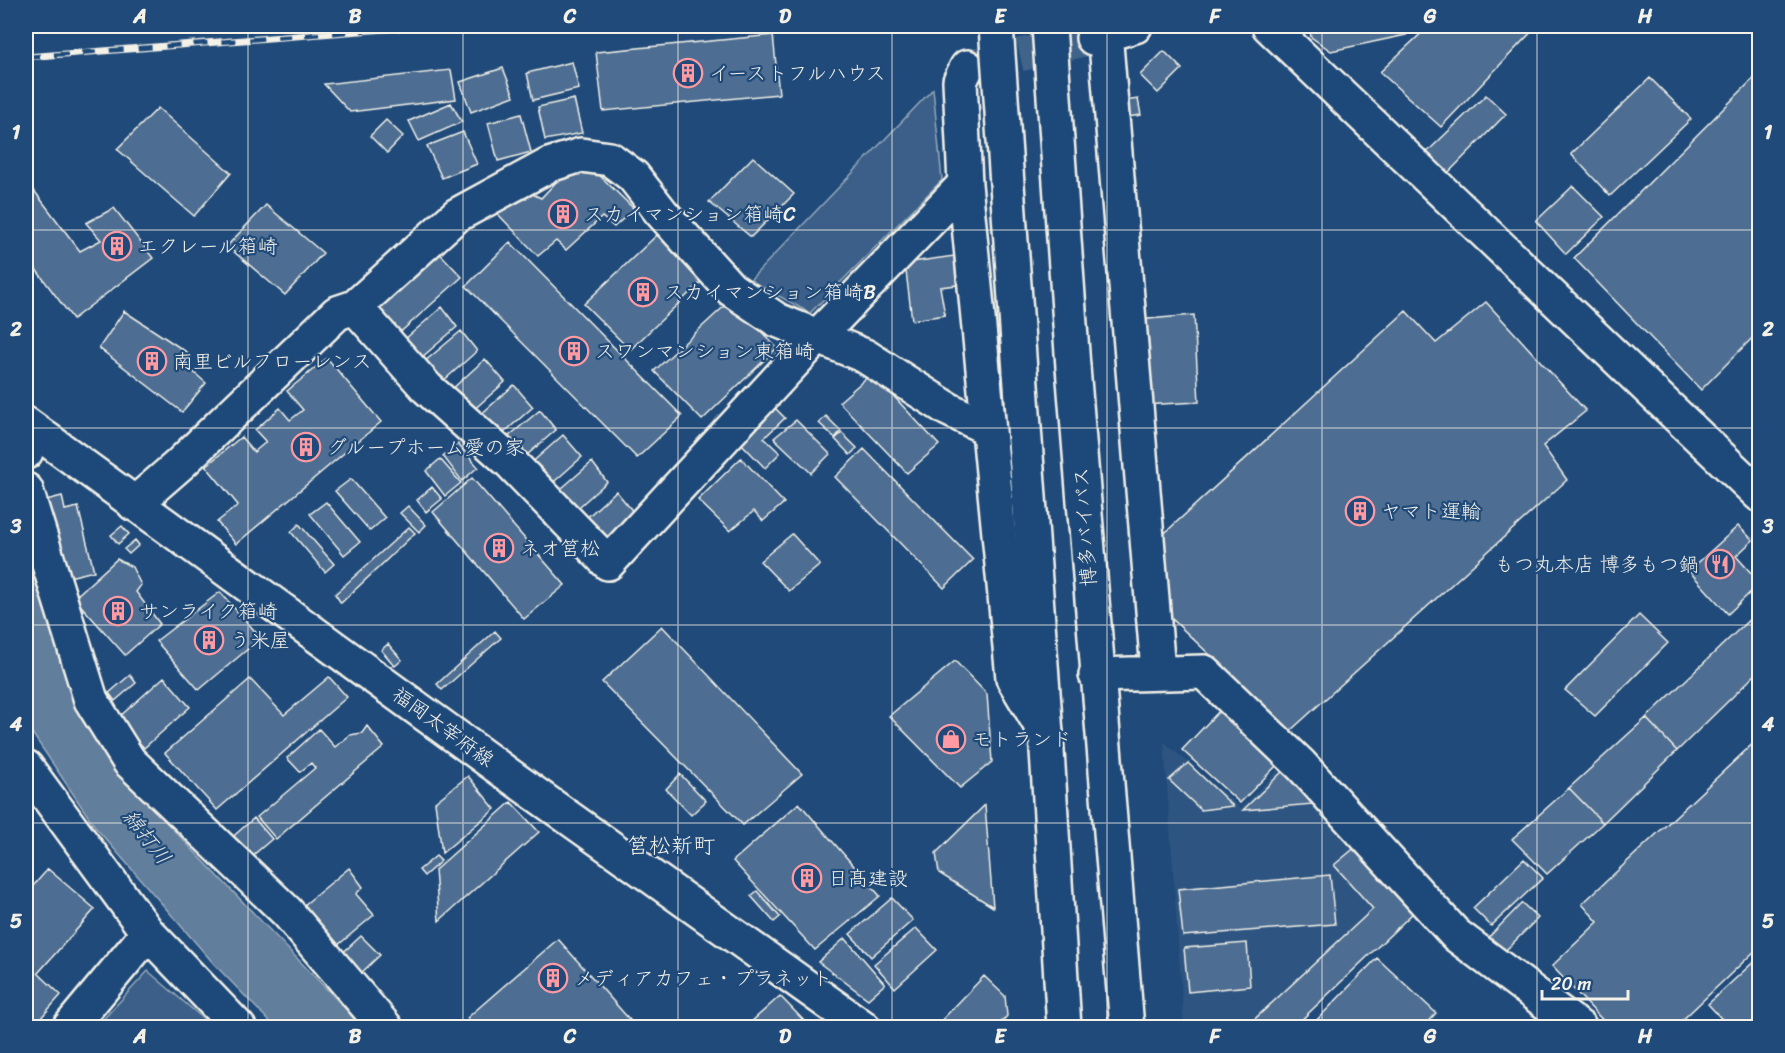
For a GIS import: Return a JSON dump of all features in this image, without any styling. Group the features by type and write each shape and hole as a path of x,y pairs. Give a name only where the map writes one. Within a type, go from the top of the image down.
{"main road":[{"path":"996,26 1046,734 1064,1028"},
{"name":"博多バイパス","path":"1049,26 1096,675 1127,1028"},
{"path":"1269,26 1760,495"},
{"path":"1111,32 1158,671"},
{"path":"967,67 960,81 965,184 1013,678 1046,734"},
{"path":"134,504 180,464 336,313 355,307 457,215 549,165 582,155 610,159 633,176 661,212 731,289 777,320 865,356 948,409 988,429"},
{"path":"355,307 427,388 510,462 608,563 818,336 965,184"},
{"name":"福岡太宰府線","path":"28,435 134,504 864,1028"},
{"path":"26,490 91,700 129,761 287,912 386,1028"},
{"path":"1096,675 1158,671 1204,672 1301,765 1456,935 1580,1028"},
{"path":"26,767 148,933 239,1028"},
{"path":"69,1028 148,933"}],"shaded area":[{"path":"933,89 942,180 810,313 750,280"},
{"path":"1164,742 1241,808 1283,765 1418,910 1293,1027 1184,1027"},
{"path":"148,971 213,1027 96,1027"}],"water":[{"name":"綿打川","path":"26,528 119,773 363,1027 275,1027 215,965 96,828 26,724"}],"building":[{"path":"26,26 30,26 32,37 26,38"},
{"path":"1309,26 1417,26 1406,35 1331,51 1311,37"},
{"path":"1429,26 1537,26 1441,127 1380,72"},
{"name":"イーストフルハウス","path":"773,35 779,94 603,111 596,52"},
{"path":"1164,51 1182,69 1158,93 1140,75"},
{"path":"572,62 579,89 533,100 527,73"},
{"path":"503,68 514,96 471,112 460,82"},
{"path":"451,70 456,99 350,112 324,84"},
{"path":"1760,72 1760,330 1701,390 1574,258"},
{"path":"1650,78 1691,119 1610,196 1571,154"},
{"path":"1486,95 1506,114 1448,173 1427,152"},
{"path":"574,99 582,133 545,140 538,107"},
{"path":"1138,99 1141,115 1120,118 1118,102"},
{"path":"451,103 462,122 419,141 409,121"},
{"path":"158,108 231,173 194,216 117,149"},
{"path":"521,114 531,152 498,161 488,123"},
{"path":"386,120 403,136 387,153 370,136"},
{"path":"463,132 477,164 442,178 427,146"},
{"path":"753,157 794,194 751,237 709,202"},
{"name":"スカイマンション箱崎C","path":"585,167 592,168 634,209 614,227 602,217 566,250 556,241 538,256 495,211 522,189 541,198 557,181"},
{"name":"エクレール箱崎","path":"26,180 80,251 101,240 86,223 114,208 153,258 73,319 26,256"},
{"path":"1573,186 1604,217 1566,254 1536,221"},
{"path":"266,205 323,253 285,295 227,246"},
{"name":"スカイマンション箱崎B","path":"657,235 702,281 630,350 584,304"},
{"name":"スワンマンション東箱崎","path":"510,242 682,416 637,458 466,286"},
{"path":"433,246 462,277 396,336 375,313 401,287"},
{"path":"954,256 957,285 940,287 945,315 912,320 905,263"},
{"path":"731,300 777,348 702,420 654,371"},
{"name":"ヤマト運輸","path":"1486,302 1586,411 1543,446 1567,480 1290,731 1169,616 1155,542 1406,311 1436,343"},
{"path":"442,307 457,327 421,358 405,339"},
{"name":"南里ビルフローレンス","path":"124,311 188,353 189,368 206,383 182,412 99,348"},
{"path":"1194,315 1199,402 1142,405 1137,320"},
{"path":"461,331 477,351 441,383 424,362"},
{"name":"グループホーム愛の家","path":"327,358 381,422 236,544 217,522 238,505 206,466 241,437 254,452 266,442 255,430 280,408 290,420 303,410 287,391"},
{"path":"485,359 505,382 470,413 451,390"},
{"path":"872,373 939,445 907,473 839,402"},
{"path":"514,385 533,407 498,438 479,416"},
{"path":"772,405 785,418 764,438 780,453 765,468 737,439"},
{"path":"540,410 556,430 520,461 503,441"},
{"path":"826,416 841,431 835,438 819,423"},
{"path":"796,420 830,454 811,473 774,438"},
{"path":"842,433 857,448 850,455 835,439"},
{"path":"563,435 582,457 547,488 529,465"},
{"path":"458,444 478,467 462,481 443,456"},
{"path":"864,449 973,560 944,588 835,477"},
{"path":"741,458 784,503 763,521 754,511 730,531 698,500"},
{"path":"440,459 461,483 445,496 426,471"},
{"path":"592,462 607,482 571,514 555,494"},
{"name":"ネオ筥松","path":"472,478 565,585 524,619 433,512"},
{"path":"351,479 385,518 370,531 335,491"},
{"path":"432,487 442,499 426,512 417,500"},
{"path":"616,491 635,514 600,544 582,522"},
{"path":"62,496 65,510 78,507 94,571 61,579 42,501"},
{"path":"326,502 360,542 344,555 310,514"},
{"path":"408,506 426,525 419,532 400,513"},
{"path":"299,524 334,564 325,572 291,532"},
{"path":"122,526 129,534 118,544 111,535"},
{"name":"もつ丸本店 博多もつ鍋","path":"1738,526 1753,540 1736,556 1760,583 1728,614 1689,571"},
{"path":"409,527 415,533 341,603 335,594"},
{"path":"792,534 820,565 789,591 760,561"},
{"path":"135,540 139,545 129,554 124,549"},
{"name":"サンライク箱崎","path":"117,559 132,567 141,585 136,592 160,624 125,655 74,598"},
{"name":"う米屋","path":"220,592 261,638 199,690 156,641"},
{"path":"1756,613 1760,617 1760,670 1677,751 1646,718"},
{"path":"1639,615 1668,643 1595,716 1565,690"},
{"path":"662,626 802,774 743,825 602,682"},
{"path":"495,631 501,638 442,690 437,684"},
{"path":"388,644 402,660 395,666 381,650"},
{"name":"モトランド","path":"955,661 987,694 992,762 960,788 889,716"},
{"path":"130,675 136,683 115,701 109,693"},
{"path":"164,677 190,707 144,748 118,718"},
{"path":"329,677 347,697 217,810 165,753 250,679 284,715"},
{"path":"1221,709 1278,764 1240,803 1182,750"},
{"path":"1646,718 1677,751 1603,823 1569,788"},
{"path":"367,726 384,747 276,839 257,817 315,768 311,763 300,772 287,758 319,729 335,747 350,735 362,733"},
{"path":"1760,737 1760,946 1674,1028 1610,1028 1552,966 1598,922 1582,904"},
{"path":"1188,763 1233,806 1201,810 1169,780"},
{"path":"1284,770 1314,804 1243,810"},
{"path":"680,774 706,801 691,815 666,789"},
{"path":"468,776 495,809 442,853 435,802"},
{"path":"1569,788 1603,823 1547,874 1512,839"},
{"path":"511,802 539,832 439,921 435,870"},
{"name":"日髙建設","path":"799,803 880,896 815,950 733,861"},
{"path":"985,805 993,907 939,873 936,853"},
{"path":"254,818 272,839 246,861 228,841"},
{"path":"1357,846 1414,912 1293,1028 1245,1028 1373,909 1334,865"},
{"path":"436,856 441,861 424,876 419,870"},
{"path":"1524,859 1543,878 1491,926 1473,908"},
{"path":"349,868 363,887 356,894 374,915 331,951 298,910"},
{"path":"48,869 95,909 38,973 61,995 32,1028 26,1028 26,894"},
{"path":"1330,875 1335,924 1183,936 1178,889"},
{"path":"757,891 780,917 774,922 751,896"},
{"path":"892,898 913,920 871,957 850,934"},
{"path":"1522,903 1538,918 1505,951 1489,937"},
{"path":"916,928 937,950 895,988 874,964"},
{"path":"361,936 380,955 356,978 337,958"},
{"path":"845,938 885,984 868,999 818,962"},
{"name":"メディアカフェ・プラネット","path":"558,939 637,1028 475,1028 467,1018"},
{"path":"1247,943 1250,986 1188,992 1184,948"},
{"path":"1760,956 1760,1028 1730,1028 1708,1004"},
{"path":"1377,958 1436,1013 1422,1028 1309,1028"},
{"path":"984,976 1005,996 1007,1016 996,1028 942,1028 938,1024"},
{"path":"780,996 811,1028 755,1028 750,1023"}],"tunnel":[{"path":"972,66 1093,38"}],"railway":[{"path":"26,57 425,26"}],"place":[{"name":"イーストフルハウス","path":"688,73"},
{"name":"スカイマンション箱崎C","path":"563,214"},
{"name":"エクレール箱崎","path":"117,246"},
{"name":"スカイマンション箱崎B","path":"643,292"},
{"name":"スワンマンション東箱崎","path":"574,351"},
{"name":"南里ビルフローレンス","path":"152,361"},
{"name":"グループホーム愛の家","path":"306,447"},
{"name":"ヤマト運輸","path":"1360,511"},
{"name":"ネオ筥松","path":"499,548"},
{"name":"もつ丸本店 博多もつ鍋","path":"1720,564"},
{"name":"サンライク箱崎","path":"118,611"},
{"name":"う米屋","path":"209,640"},
{"name":"モトランド","path":"951,739"},
{"name":"日髙建設","path":"807,878"},
{"name":"メディアカフェ・プラネット","path":"553,978"}],"district":[{"name":"筥松新町","path":"671,845"}]}
